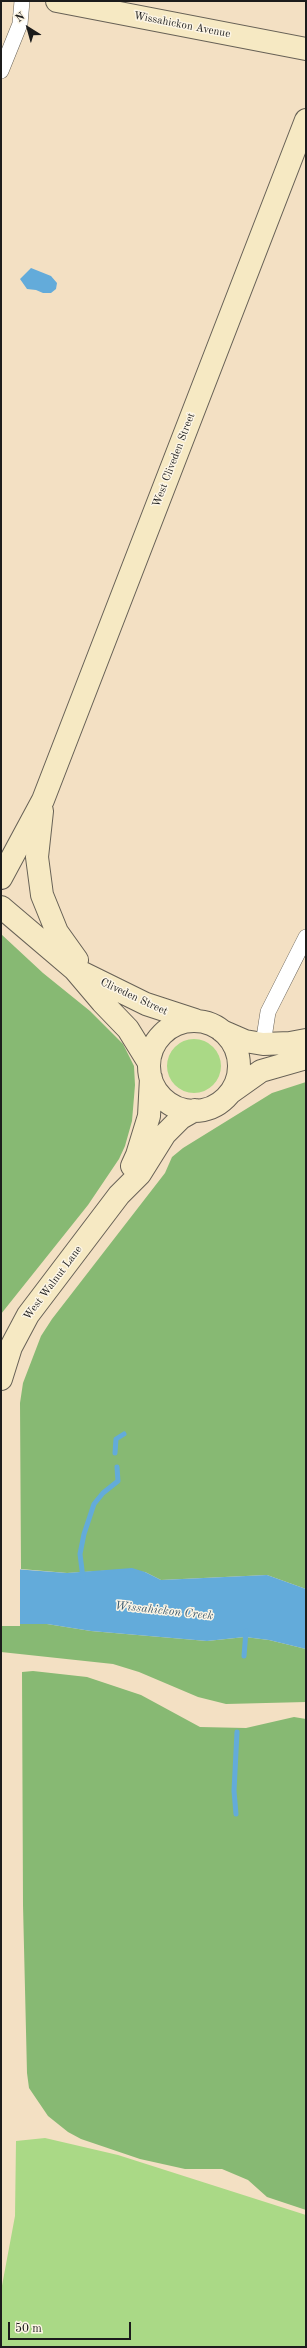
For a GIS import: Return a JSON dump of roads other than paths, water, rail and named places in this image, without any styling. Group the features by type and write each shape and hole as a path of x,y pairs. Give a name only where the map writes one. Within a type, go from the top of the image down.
{"street":[{"path":"1,71 20,24 22,1"},
{"name":"Wissahickon Avenue","path":"57,1 306,49"},
{"name":"West Cliveden Street","path":"1,878 43,800 306,120"},
{"name":"West Cliveden Street","path":"43,800 37,857 42,895 57,932 66,946 81,965 104,984"},
{"name":"Cliveden Street","path":"1,907 74,969 102,1002 128,1029 150,1069"},
{"path":"263,1044 268,1012 306,938"},
{"name":"Cliveden Street","path":"74,969 146,1004 196,1021"},
{"path":"306,1040 290,1043 263,1044 245,1041 210,1024 196,1021 186,1022 168,1029 154,1044 150,1069 153,1083 162,1098 178,1108 195,1110 210,1107 261,1071 306,1058"},
{"path":"222,1031 234,1046 239,1065 235,1084 223,1099"},
{"name":"West Walnut Lane","path":"119,1195 137,1155 145,1131 151,1097 150,1069"},
{"name":"West Walnut Lane","path":"1,1379 10,1347 28,1314 119,1195 140,1174 157,1145 172,1126 180,1118 195,1110"}],"water":[{"path":"31,268 51,276 57,283 56,289 51,293 43,293 36,290 27,289 20,279"},
{"name":"Wissahickon Creek","path":"1,1568 67,1573 132,1568 145,1572 161,1580 267,1575 306,1589 306,1649 269,1640 245,1637 207,1641 91,1631 47,1624 1,1624"}],"waterway":[{"path":"115,1453 116,1439 124,1434"},
{"path":"83,1578 80,1554 84,1534 94,1504 103,1493 118,1481 117,1467"},
{"path":"244,1656 246,1631"},
{"path":"236,1814 234,1791 237,1732"}]}
